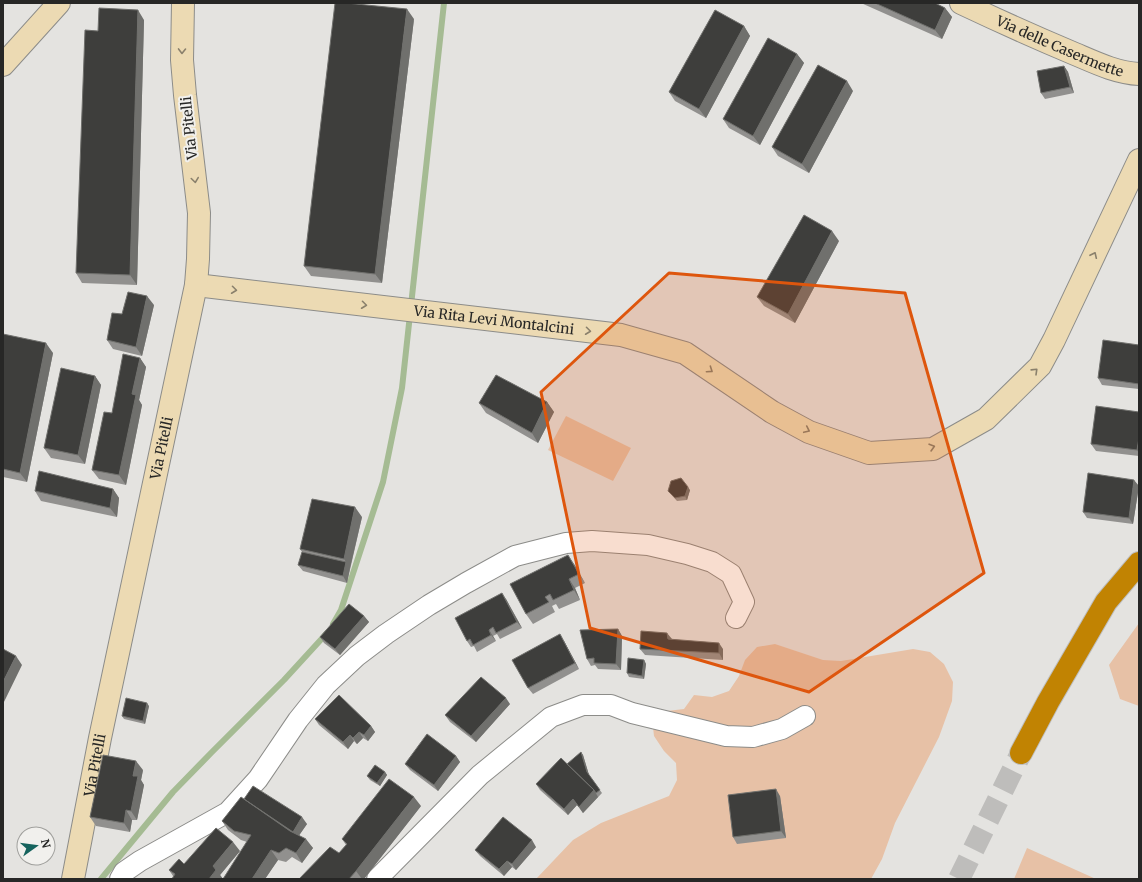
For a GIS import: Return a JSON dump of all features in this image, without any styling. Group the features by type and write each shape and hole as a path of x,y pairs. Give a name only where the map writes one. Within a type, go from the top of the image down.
{"highway":[{"path":"1021,753 1048,702 1106,602 1139,563"}],"main road":[{"path":"3,65 63,3"},
{"name":"Via delle Casermette","path":"961,3 1022,32 1104,66 1130,74 1139,74"},
{"name":"Via Pitelli","path":"73,879 100,738 196,285 199,213 182,60 182,6"},
{"name":"Via Rita Levi Montalcini","path":"196,285 621,335 685,353 772,412 809,432 869,453 933,449 986,419 1040,366 1054,340 1139,160"}],"street":[{"path":"120,879 124,872 140,862 228,812 258,779 298,720 326,685 357,656 386,634 430,605 515,556 566,543 592,541 648,544 687,554 712,562 731,574 744,602 736,618"},
{"path":"378,879 480,775 551,717 584,705 611,705 632,713 700,728 726,736 753,737 782,729 805,716"}],"highlighted area":[{"path":"669,273 905,293 984,573 809,692 590,628 541,392"}],"shaded area":[{"path":"566,416 631,448 613,481 548,450"},
{"path":"1139,623 1139,706 1120,699 1109,665"},
{"path":"775,644 823,660 841,661 913,649 930,652 944,664 953,682 952,701 939,737 895,823 882,859 871,879 536,879 573,840 601,823 669,796 677,780 676,763 664,751 654,736 652,718 667,711 684,709 694,695 712,697 729,691 739,676 745,660 757,647"},
{"path":"1027,848 1096,879 1014,879"}],"building":[{"path":"335,3 407,9 375,274 304,266"},
{"path":"875,3 935,3 945,8 935,30"},
{"path":"99,8 138,10 130,275 76,273 85,30 98,31"},
{"path":"715,10 744,26 699,109 669,92"},
{"path":"768,38 797,54 753,136 723,119"},
{"path":"818,65 847,81 802,164 772,147"},
{"path":"1064,66 1070,87 1041,93 1037,71"},
{"path":"804,215 832,231 788,314 757,297"},
{"path":"128,292 147,296 136,347 107,340 112,313 122,314"},
{"path":"3,334 46,343 20,473 3,469"},
{"path":"1103,340 1139,345 1139,384 1098,378"},
{"path":"123,354 140,358 132,394 136,395 119,475 92,470 104,412 112,413"},
{"path":"61,368 95,376 78,455 44,448"},
{"path":"496,375 547,402 532,433 479,403"},
{"path":"1096,406 1139,412 1139,438 1137,450 1091,444"},
{"path":"39,471 113,489 110,508 35,491"},
{"path":"1088,473 1134,480 1129,518 1083,512"},
{"path":"681,478 688,487 685,496 675,498 668,491 671,481"},
{"path":"312,499 355,507 344,559 300,549"},
{"path":"302,552 346,562 343,576 298,565"},
{"path":"568,555 579,574 569,579 574,590 553,600 550,594 545,597 549,602 526,614 510,584"},
{"path":"502,593 517,622 496,633 493,627 489,630 491,635 473,645 470,639 467,641 455,618"},
{"path":"349,604 364,616 335,649 320,637"},
{"path":"618,629 616,664 594,663 594,658 587,659 580,630"},
{"path":"641,631 667,633 668,639 719,643 719,653 640,649"},
{"path":"560,634 575,663 528,688 512,660"},
{"path":"3,649 16,656 3,682"},
{"path":"628,658 644,660 642,676 627,673"},
{"path":"481,677 506,698 471,736 445,715"},
{"path":"339,695 371,726 364,735 359,732 353,738 350,735 343,742 315,719"},
{"path":"126,698 147,703 143,721 122,716"},
{"path":"427,734 456,756 434,785 405,764"},
{"path":"581,752 587,772 600,790 596,793 567,764"},
{"path":"103,755 136,761 133,776 138,776 131,811 126,810 124,823 90,817"},
{"path":"561,758 594,790 579,807 573,799 564,809 536,784"},
{"path":"375,765 385,772 377,783 367,776"},
{"path":"389,779 414,797 349,879 299,879 330,847 339,853 347,844 342,839"},
{"path":"253,786 302,817 293,832 244,799"},
{"path":"776,789 781,831 733,837 728,795"},
{"path":"241,797 290,831 306,839 296,853 286,848 279,853 271,850 252,879 223,879 251,835 234,831 222,821"},
{"path":"503,817 532,840 512,864 507,861 499,869 475,850"},
{"path":"216,828 233,842 213,866 216,870 209,879 172,879 175,874 169,870 179,859 184,864"}],"waterway":[{"path":"333,624 341,610 383,482 402,388 444,3"},
{"path":"101,879 173,792 284,680 327,633"}],"tunnel":[{"path":"959,879 1021,753"}]}
